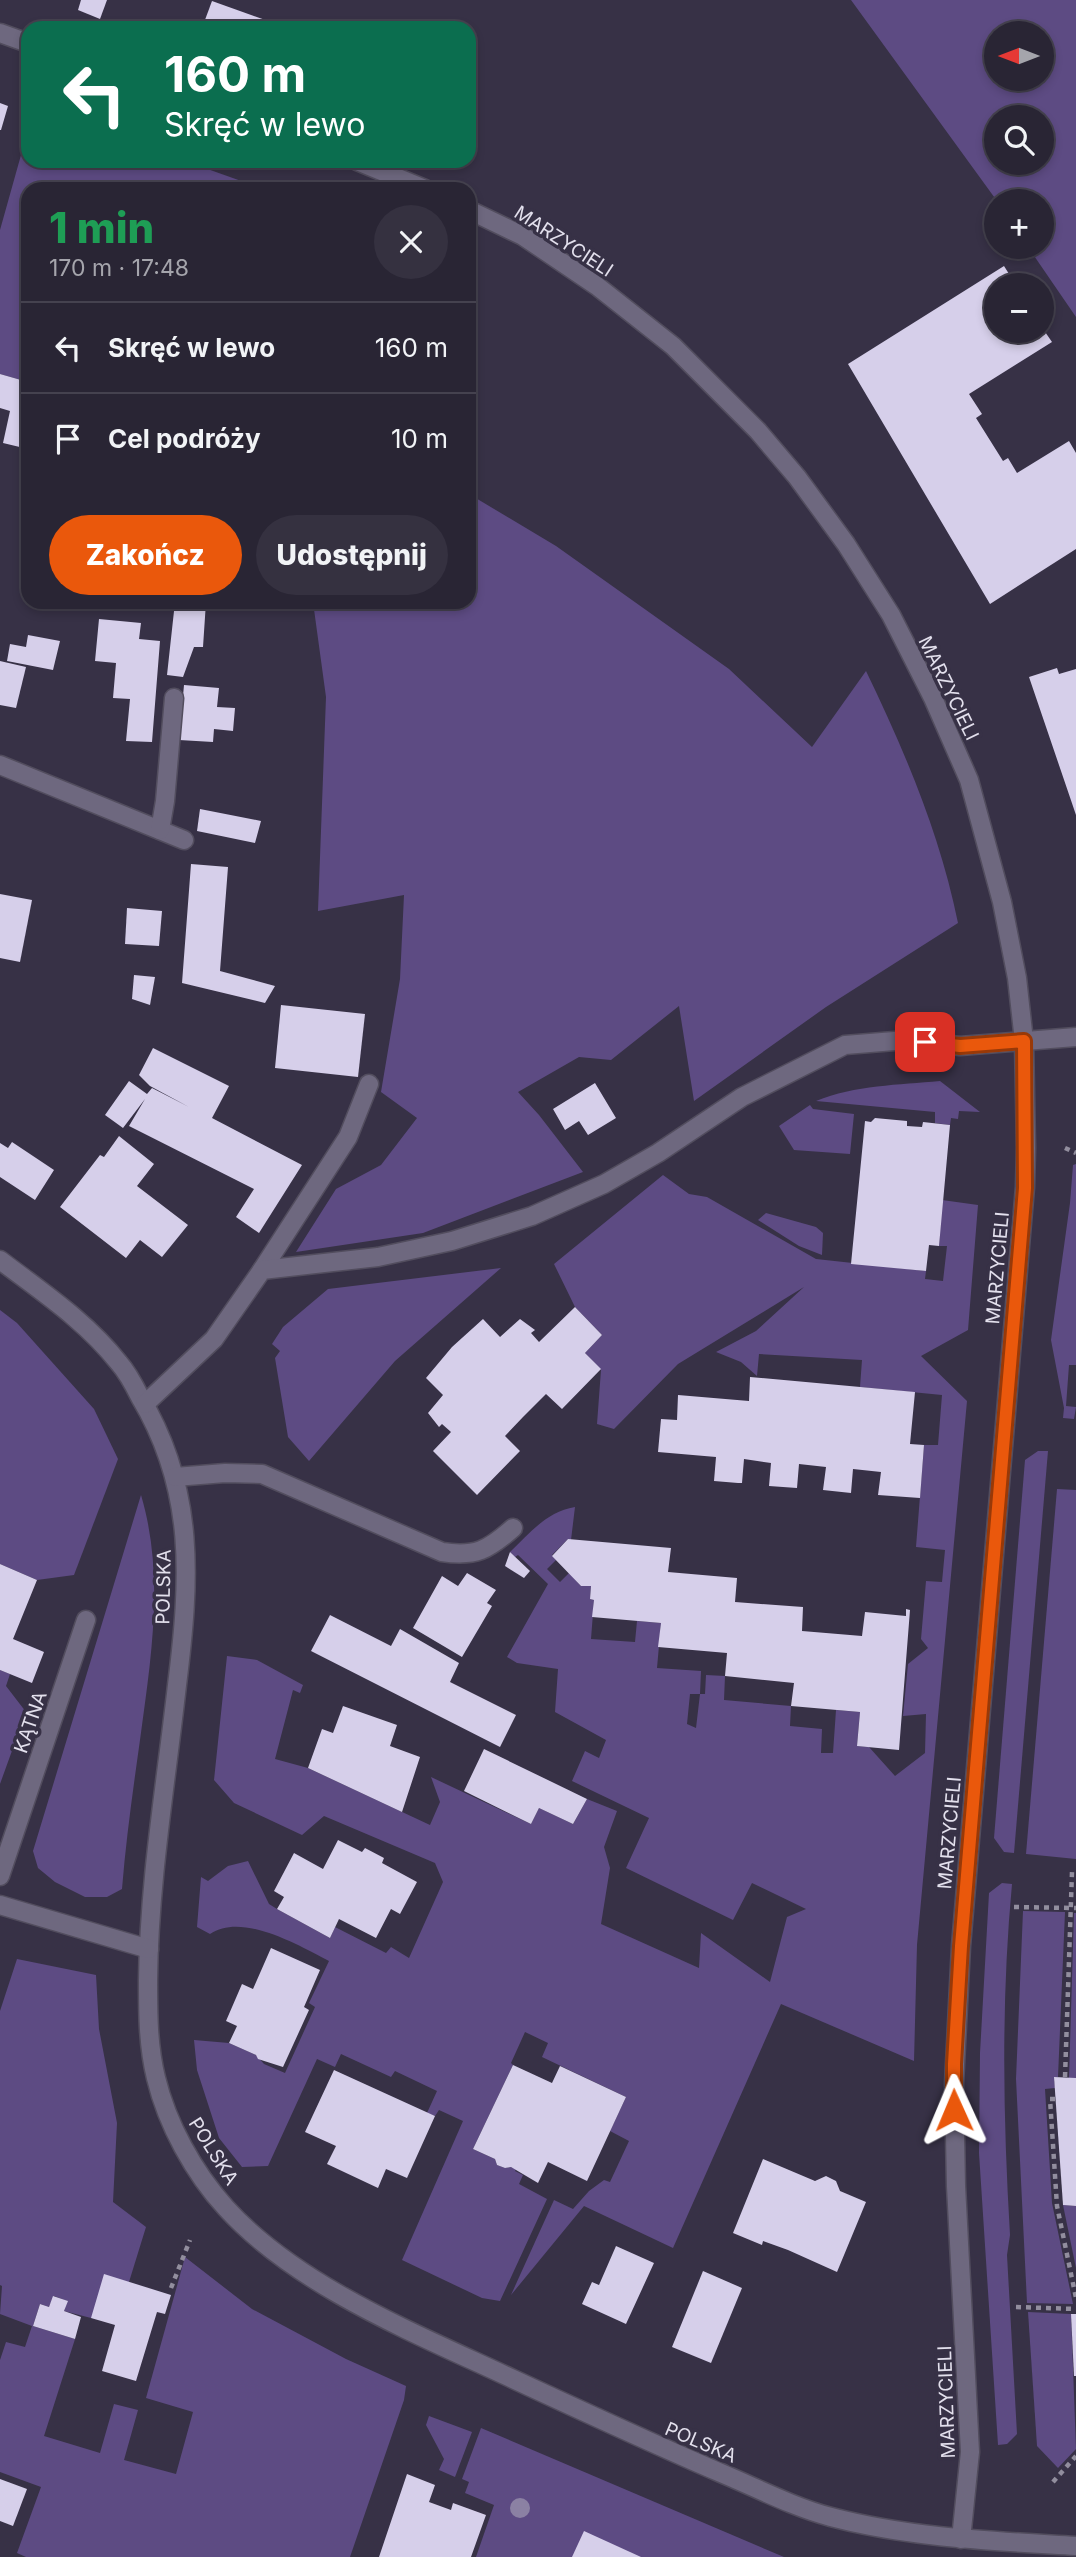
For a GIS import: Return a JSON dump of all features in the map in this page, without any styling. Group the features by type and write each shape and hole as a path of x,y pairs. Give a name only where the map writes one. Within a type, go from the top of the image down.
{"street":[{"path":"0,33 21,40"},
{"path":"374,168 408,182"},
{"name":"MARZYCIELI","path":"476,213 533,243 597,286 673,346 758,431 797,477 846,544 891,615 933,698 969,780 1011,944 1024,1041 1025,1188 962,1932 954,2064 956,2186 970,2452 961,2539"},
{"path":"160,830 174,698"},
{"path":"0,765 184,840"},
{"path":"262,1270 378,1257 452,1241 532,1216 604,1184 658,1153 742,1097 845,1045 907,1040 960,1046 1076,1037"},
{"path":"145,1404 214,1339 348,1137 369,1084"},
{"name":"POLSKA","path":"0,1260 85,1324 122,1366 145,1404 172,1461 183,1517 185,1618 154,1882 149,1949 148,2030 156,2081 178,2137 207,2184 226,2208 290,2264 400,2326 753,2488 832,2517 961,2539 1076,2546"},
{"path":"174,1477 225,1473 262,1474 442,1552 461,1555 491,1548 513,1528"},
{"name":"KĄTNA","path":"0,1876 86,1620"},
{"path":"0,1905 149,1949"}],"path":[{"path":"1065,1148 1076,1153"},
{"path":"1065,2077 1074,1908 1072,1872"},
{"path":"1014,1907 1074,1908"},
{"path":"1055,2099 1050,2099 1059,2192 1057,2206 1076,2298"},
{"path":"172,2288 190,2240"},
{"path":"1016,2307 1076,2309"},
{"path":"1053,2482 1076,2456"}],"shaded area":[{"path":"851,0 1076,0 1076,317 1054,285 1054,273 1046,273 1036,259 1054,259 1054,189 988,189"},
{"path":"21,155 21,168 205,168 244,182 21,182 21,380 0,374 0,230"},
{"path":"476,498 556,546 729,669 812,747 866,671 920,794 942,857 958,923 826,1007 694,1101 679,1006 611,1060 579,1057 518,1092 583,1172 423,1233 296,1252 336,1189 381,1165 417,1118 381,1092 400,979 404,895 318,911 326,697 314,609 476,609"},
{"path":"940,1081 980,1112 959,1111 958,1119 951,1118 950,1125 935,1123 935,1112 816,1101 862,1089"},
{"path":"810,1105 813,1109 854,1114 850,1154 794,1150 779,1126"},
{"path":"1076,1164 1076,1365 1069,1365 1066,1406 1076,1407 1074,1419 1063,1418 1064,1408 1051,1340 1073,1165"},
{"path":"663,1175 689,1194 707,1197 816,1259 926,1271 925,1279 943,1281 947,1246 939,1246 942,1200 978,1205 968,1330 921,1356 967,1401 917,1945 914,2061 781,2004 673,2248 584,2206 511,2295 554,2200 573,2209 589,2191 604,2180 610,2182 629,2141 610,2131 626,2097 542,2057 548,2043 525,2032 511,2063 513,2065 473,2149 495,2159 497,2165 516,2169 515,2171 523,2175 519,2184 547,2199 500,2301 482,2298 402,2260 463,2121 439,2110 435,2116 427,2113 437,2091 395,2071 391,2077 341,2054 335,2067 317,2059 268,2166 242,2167 219,2138 197,2070 194,2040 229,2043 256,2055 264,2064 285,2073 315,2007 309,2003 329,1961 270,1933 238,1927 223,1928 210,1934 197,1927 201,1877 208,1881 228,1866 248,1861 269,1904 277,1909 330,1938 335,1927 386,1953 391,1947 409,1958 443,1882 435,1863 324,1816 302,1835 234,1803 214,1780 227,1656 257,1660 303,1685 300,1693 293,1690 275,1759 308,1768 430,1825 440,1802 431,1777 531,1824 539,1808 573,1824 587,1799 617,1811 604,1847 610,1868 601,1924 699,1968 701,1933 770,1982 787,1917 806,1909 752,1883 733,1920 626,1868 649,1818 572,1781 585,1751 599,1758 606,1740 555,1712 558,1669 517,1663 507,1657 548,1584 518,1555 515,1557 510,1552 547,1518 575,1507 571,1540 568,1539 552,1555 556,1560 547,1569 560,1582 569,1573 581,1586 591,1586 590,1599 594,1600 591,1639 635,1642 637,1621 661,1623 657,1668 701,1671 700,1694 705,1694 706,1675 725,1676 724,1700 791,1706 790,1726 822,1729 821,1753 833,1753 836,1710 860,1712 857,1746 869,1747 895,1776 925,1753 926,1714 903,1716 908,1664 928,1648 921,1639 926,1581 942,1582 945,1550 916,1547 924,1445 938,1445 942,1395 860,1387 862,1360 759,1354 757,1376 741,1362 716,1352 756,1331 804,1287 678,1364 614,1429 597,1424 601,1370 585,1353 602,1335 575,1307 554,1264","holes":["690,1694 700,1694 696,1728 687,1724"]},
{"path":"766,1213 816,1227 823,1233 822,1255 799,1246 758,1220"},
{"path":"501,1268 395,1361 309,1461 288,1437 275,1358 280,1351 272,1344 283,1327 328,1289"},
{"path":"0,1310 17,1323 94,1409 118,1459 74,1575 37,1580 0,1564"},
{"path":"1038,1451 1048,1451 1014,1853 1004,1852 994,1838 1025,1460"},
{"path":"1057,1489 1076,1490 1076,1859 1026,1854"},
{"path":"141,1495 153,1556 154,1617 122,1889 107,1897 85,1897 55,1882 38,1868 33,1851"},
{"path":"0,1670 10,1674 6,1686 26,1712 0,1784"},
{"path":"1002,1883 1012,1884 1004,2059 1010,2235 1007,2255 1017,2434 1007,2444 998,2445 979,2153 980,2053 989,1893"},
{"path":"1023,1911 1065,1912 1058,2077 1054,2077 1055,2088 1045,2089 1052,2203 1073,2304 1027,2303 1016,2079"},
{"path":"1074,1913 1076,2078 1069,2078"},
{"path":"17,1959 96,1975 99,2029 117,2123 113,2202 146,2227 129,2282 91,2318 64,2311 67,2301 54,2296 49,2307 40,2304 33,2326 75,2339 44,2436 100,2453 114,2404 138,2410 124,2460 176,2474 193,2412 146,2398 185,2257 252,2309 346,2359 406,2386 404,2400 350,2557 26,2557 17,2553 41,2487 0,2472 0,2360 6,2342 25,2347 32,2326 0,2314 0,2011"},
{"path":"1063,2205 1076,2206 1076,2268"},
{"path":"1028,2312 1071,2314 1076,2449 1058,2468 1037,2446"},
{"path":"429,2416 472,2432 455,2477 439,2470 444,2459 426,2425"},
{"path":"481,2428 784,2557 476,2557 494,2505 465,2493 469,2482 462,2479"}],"building":[{"path":"81,0 107,0 100,19 78,10"},
{"path":"212,1 268,21 205,21"},
{"path":"0,103 8,106 1,130 0,130"},
{"path":"1004,266 1008,273 993,273"},
{"path":"984,279 984,343 1050,343 969,394 982,414 976,418 1003,461 1008,458 1017,473 1069,441 1076,453 1076,549 990,604 848,364"},
{"path":"0,374 21,380 21,447 3,443 10,411 0,408"},
{"path":"174,609 206,609 203,647 194,647 183,677 167,675"},
{"path":"99,619 141,623 139,639 160,641 152,742 126,741 130,699 113,698 116,663 95,661"},
{"path":"28,635 60,641 53,670 7,661 10,644 26,647"},
{"path":"0,661 26,667 16,708 0,705"},
{"path":"1057,668 1059,674 1076,669 1076,815 1029,677"},
{"path":"184,685 219,688 217,707 235,708 233,731 214,729 213,742 179,740"},
{"path":"200,809 261,821 255,843 197,831"},
{"path":"191,864 228,867 220,971 275,986 265,1003 182,983"},
{"path":"0,894 32,900 20,962 0,958"},
{"path":"127,908 162,911 159,946 125,944"},
{"path":"134,975 155,977 150,1005 132,999"},
{"path":"281,1005 365,1014 358,1077 275,1068"},
{"path":"153,1048 229,1086 212,1118 302,1165 259,1233 236,1217 254,1189 129,1126 145,1099 123,1128 105,1115 129,1081 147,1094 152,1088 189,1107 150,1086 139,1075"},
{"path":"595,1083 616,1118 588,1135 579,1121 565,1130 553,1109"},
{"path":"875,1118 907,1121 907,1126 922,1127 923,1122 950,1125 939,1246 929,1245 926,1271 851,1264 865,1121 871,1122"},
{"path":"119,1136 154,1164 137,1186 188,1225 162,1257 140,1240 126,1258 60,1207 100,1155 104,1157"},
{"path":"12,1142 54,1170 35,1200 0,1177 0,1143 8,1148"},
{"path":"575,1307 602,1335 585,1353 601,1369 562,1409 546,1394 523,1417 505,1436 520,1451 477,1495 433,1451 451,1432 442,1424 439,1427 428,1413 443,1395 426,1378 452,1347 483,1319 500,1337 520,1319 535,1330 531,1333 539,1342"},
{"path":"750,1377 915,1392 910,1444 924,1445 920,1498 878,1495 881,1472 853,1469 851,1493 823,1490 826,1467 799,1464 797,1488 769,1486 771,1463 744,1459 742,1483 714,1481 716,1457 658,1452 661,1419 677,1420 678,1395 749,1401"},
{"path":"568,1539 671,1548 668,1572 737,1578 735,1602 803,1607 802,1631 862,1636 865,1612 906,1616 906,1609 910,1610 899,1750 857,1746 860,1712 791,1706 794,1683 725,1676 727,1653 658,1647 661,1623 592,1617 594,1600 590,1599 591,1586 581,1586 552,1556"},
{"path":"510,1552 530,1571 524,1578 505,1566"},
{"path":"0,1564 37,1580 13,1639 44,1652 32,1683 0,1670"},
{"path":"467,1573 496,1590 487,1603 492,1606 462,1657 413,1628 442,1576 458,1586"},
{"path":"330,1615 391,1646 400,1629 459,1663 450,1682 516,1715 500,1747 311,1651"},
{"path":"343,1706 397,1725 390,1746 420,1757 402,1812 308,1768 322,1729 333,1733"},
{"path":"484,1749 587,1799 573,1824 539,1808 531,1824 464,1791"},
{"path":"338,1840 362,1852 365,1848 384,1858 382,1863 417,1882 400,1914 391,1909 376,1938 339,1919 330,1938 277,1909 284,1897 274,1891 294,1853 323,1869"},
{"path":"271,1948 320,1970 304,2007 309,2010 283,2067 258,2059 256,2055 229,2043 237,2026 226,2021 242,1984 253,1989"},
{"path":"513,2065 552,2083 560,2066 626,2097 587,2181 548,2162 538,2183 511,2167 497,2165 495,2159 473,2149"},
{"path":"334,2070 435,2116 407,2178 386,2169 378,2188 327,2164 336,2146 305,2132"},
{"path":"1054,2077 1076,2078 1076,2206 1063,2205"},
{"path":"763,2159 815,2181 826,2176 836,2181 840,2191 866,2202 837,2272 788,2250 763,2241 762,2245 733,2233"},
{"path":"616,2246 654,2263 626,2324 582,2304 592,2282 599,2285"},
{"path":"703,2271 742,2288 711,2363 672,2347"},
{"path":"104,2274 171,2295 165,2314 157,2312 136,2381 102,2371 115,2325 91,2318"},
{"path":"53,2296 68,2301 64,2311 81,2317 75,2339 33,2326 40,2304 49,2307"},
{"path":"1071,2314 1076,2314 1076,2376 1074,2376"},
{"path":"407,2474 435,2485 429,2502 451,2510 453,2503 486,2515 471,2557 379,2557"},
{"path":"0,2479 27,2489 13,2526 0,2521"},
{"path":"584,2531 641,2557 572,2557"}],"route":[{"path":"925,1042 960,1046 1024,1041 1025,1188 961,1946 954,2110"}]}
